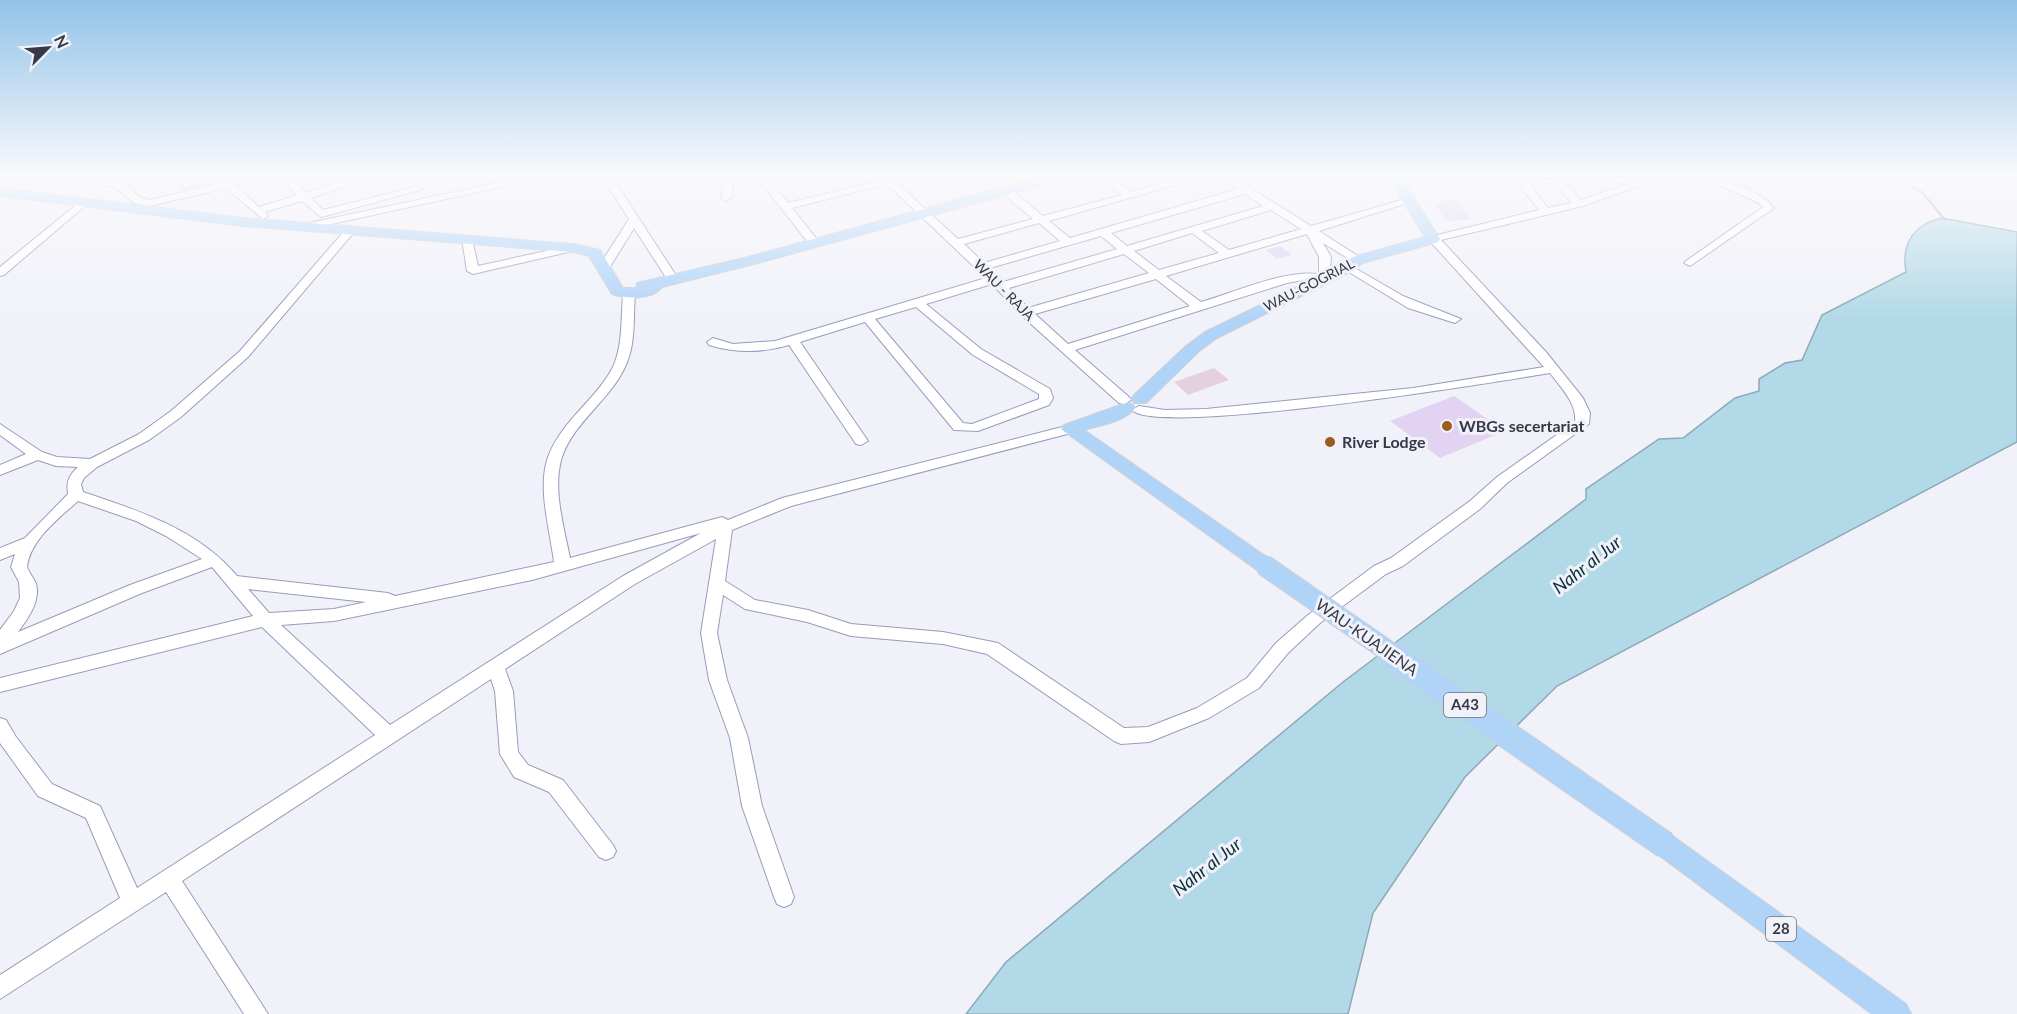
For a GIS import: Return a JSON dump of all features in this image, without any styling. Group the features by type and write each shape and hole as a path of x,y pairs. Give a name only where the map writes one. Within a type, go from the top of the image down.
{"main road":[{"path":"268,224 573,248 594,253 616,291 629,294 656,287 652,285"},
{"path":"608,274 624,285 652,285 885,224"},
{"path":"1424,224 1433,239"},
{"name":"WAU-GOGRIAL","path":"1070,429 1118,413 1132,404 1192,349 1211,335 1353,263 1433,239"},
{"name":"WAU-KUAJIENA","path":"1070,429 1665,845"},
{"name":"28","path":"1665,845 1896,1014"}],"street":[{"path":"0,273 57,224"},
{"path":"309,226 317,224"},
{"path":"608,274 631,224"},
{"path":"637,224 673,280"},
{"path":"799,224 814,243"},
{"name":"WAU - RAJA","path":"936,224 982,267 1026,313 1132,404"},
{"path":"955,243 1024,224"},
{"path":"1045,224 1068,242"},
{"path":"982,267 1129,224"},
{"path":"712,342 745,349 793,341 918,303 1126,250 1213,224"},
{"path":"1302,224 1406,303 1436,316 1455,319"},
{"path":"1026,313 1327,224"},
{"path":"717,585 751,604 808,616 851,630 943,638 992,648 1121,736 1149,734 1203,712 1253,683 1282,648 1314,619 1380,570 1397,562 1474,505 1502,480 1582,424 1583,413 1575,398 1552,369 1433,239 1494,224"},
{"path":"1690,263 1746,224"},
{"path":"1066,348 1285,280 1308,276 1325,278 1325,256 1310,229"},
{"path":"1194,230 1227,254"},
{"path":"76,495 74,484 78,475 92,464 144,437 176,414 244,354 350,231"},
{"path":"1103,232 1198,306"},
{"path":"467,239 473,271 573,248"},
{"path":"563,566 552,478 555,457 571,430 619,366 625,348 629,294"},
{"path":"868,318 959,427 973,428 1044,402 1045,392 977,352 918,303"},
{"path":"793,341 861,441"},
{"path":"1132,404 1164,414 1206,413 1413,392 1552,369"},
{"path":"0,428 37,455 56,461 92,464"},
{"path":"0,685 265,620 334,615 563,566 813,495 1070,429"},
{"path":"0,470 37,455"},
{"path":"0,642 18,620 29,592 27,582 20,572 19,562 31,541 76,495"},
{"path":"76,495 141,517 171,532 214,560 265,620 388,735"},
{"path":"0,988 629,580 755,513"},
{"path":"725,528 709,633 718,680 739,738 752,806 784,897"},
{"path":"0,554 31,541"},
{"path":"0,647 136,589 214,560"},
{"path":"232,581 403,601"},
{"path":"496,668 504,691 509,754 521,771 556,786 606,851"},
{"path":"0,725 9,742 45,790 93,812 134,903"},
{"path":"169,879 257,1014"}],"shaded area":[{"path":"1214,368 1229,380 1188,395 1174,382"}],"water":[{"name":"Nahr al Jur","path":"1976,224 2017,232 2017,442 1557,686 1465,777 1373,913 1348,1014 966,1014 1006,962 1343,682 1586,499 1586,489 1659,439 1683,438 1735,398 1759,391 1759,379 1785,363 1802,360 1822,315 1906,272 1908,244 1917,230 1924,225"}],"building":[{"path":"1280,246 1292,255 1277,259 1266,250"},
{"name":"WBGs secertariat","path":"1454,396 1505,431 1440,458 1390,421"}],"place":[{"name":"WBGs secertariat","path":"1447,426"},
{"name":"River Lodge","path":"1330,442"}]}
